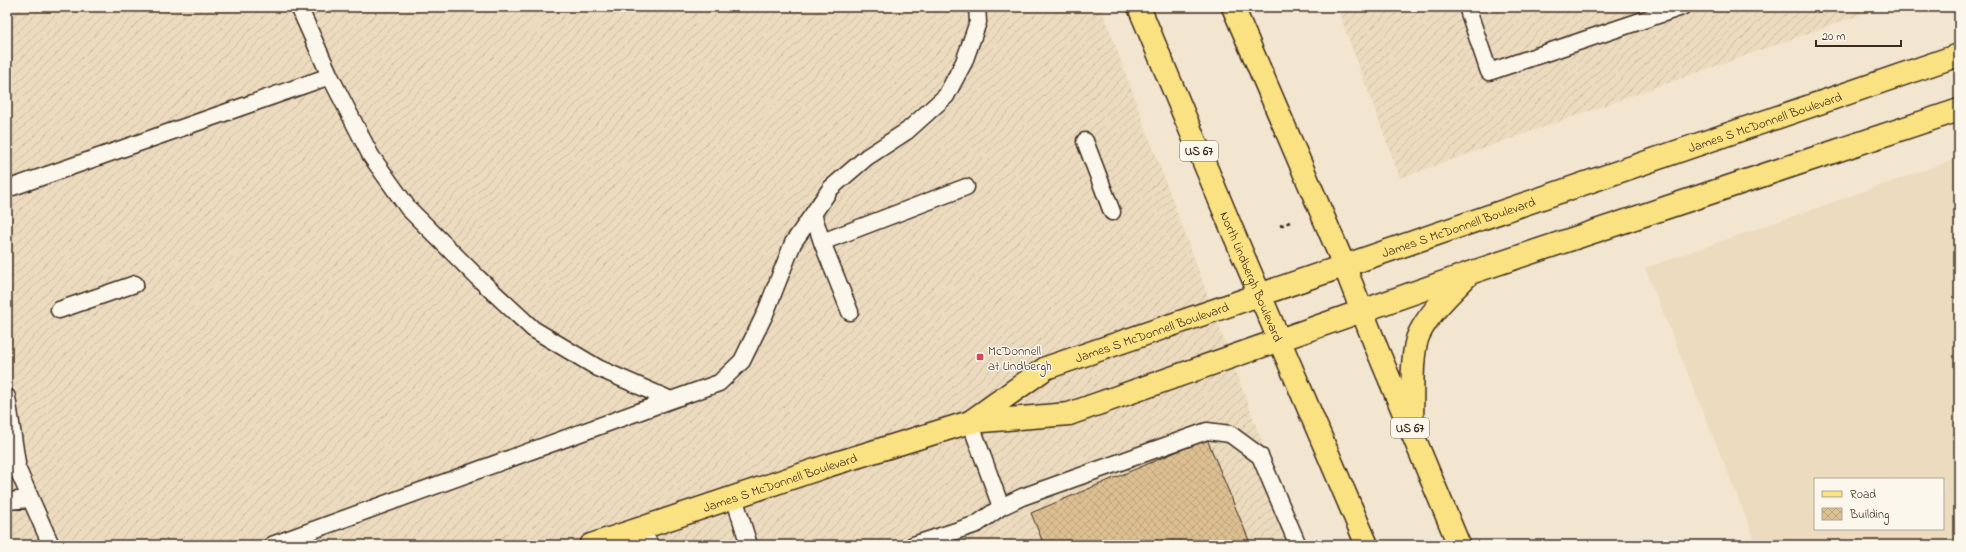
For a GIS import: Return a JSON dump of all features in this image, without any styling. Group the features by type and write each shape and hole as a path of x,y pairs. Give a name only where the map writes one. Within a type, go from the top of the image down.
{"main road":[{"name":"North Lindbergh Boulevard","path":"1139,7 1367,545"},
{"name":"US 67","path":"1233,7 1344,265 1361,310 1459,545"},
{"name":"James S McDonnell Boulevard","path":"970,422 1046,368 1959,55"},
{"name":"James S McDonnell Boulevard","path":"591,545 646,536 734,497 830,465 970,422 1069,414 1361,310 1959,110"},
{"path":"1412,434 1413,366 1419,335 1436,309 1470,273"}],"lane":[{"path":"299,7 330,76 370,156 408,208 478,278 533,329 598,368 671,400"},
{"path":"272,545 719,383 742,361 765,314 793,244 831,188 867,157 907,131 946,96 964,62 978,22 977,7"},
{"path":"1467,7 1489,72 1682,7"},
{"path":"7,189 330,76"},
{"path":"1085,142 1112,212"},
{"path":"822,242 966,187"},
{"path":"813,214 822,242 850,312"},
{"path":"59,310 134,284"},
{"path":"7,397 18,470"},
{"path":"970,422 1001,506"},
{"path":"913,545 977,524 1001,506 1022,497 1207,431 1230,434 1260,456 1298,545"},
{"path":"7,450 18,470 51,545"},
{"path":"734,497 749,545"},
{"path":"7,501 30,499"}],"path":[{"path":"1280,226 1290,222"}],"shaded area":[{"path":"7,7 1101,7 1269,461 1304,545 7,545"},
{"path":"1337,7 1882,7 1400,178"},
{"path":"1959,158 1959,545 1757,545 1645,268"}],"building":[{"path":"1207,439 1251,545 1044,545 1031,513"}],"place":[{"name":"McDonnell at Lindbergh","path":"980,357"}]}
